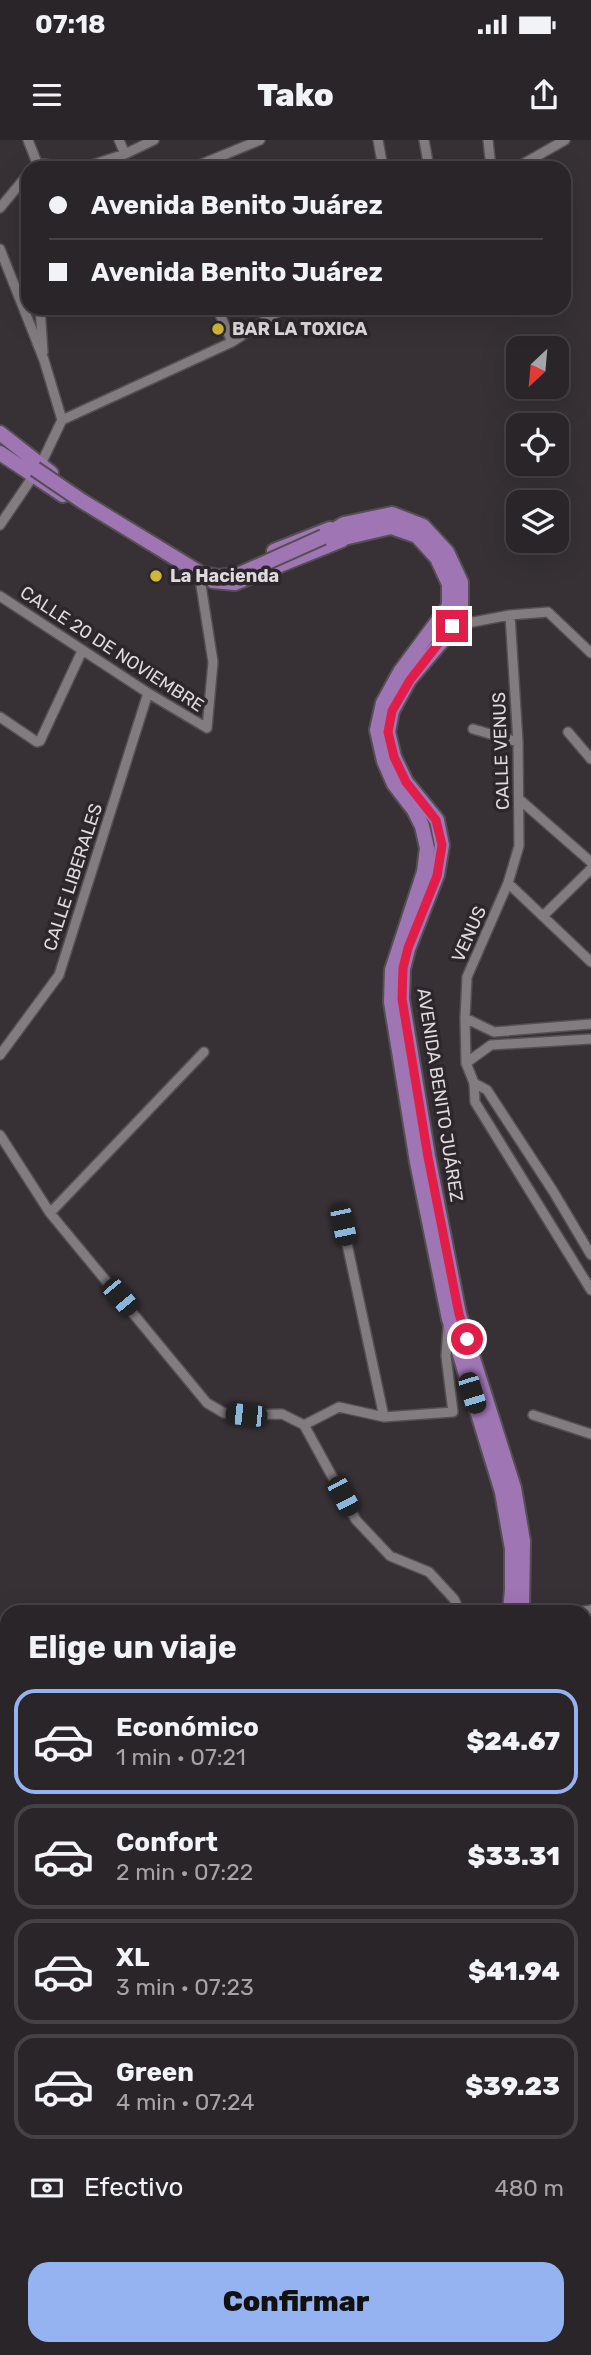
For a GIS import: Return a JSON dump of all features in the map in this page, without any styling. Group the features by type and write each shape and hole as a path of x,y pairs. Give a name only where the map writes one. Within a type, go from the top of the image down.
{"main road":[{"path":"0,433 36,471 200,579 235,583 346,530"},
{"name":"AVENIDA BENITO JUÁREZ","path":"0,443 82,501 200,573 218,577 238,575 323,537 346,530 391,527 417,536 437,558 449,584 449,606 445,624 392,711 388,732 406,782 436,820 442,845 437,876 408,948 403,968 402,999 428,1157 459,1314 514,1488 523,1541 522,1605"},
{"path":"0,453 36,471 202,568 232,570 310,535 346,530"},
{"name":"AVENIDA BENITO JUÁREZ","path":"445,624 400,671 383,703 377,730 384,761 394,784 414,810 422,826 427,848 424,872 392,970 391,1002 417,1162 449,1318 502,1492 512,1549 511,1605"}],"street":[{"path":"28,140 34,161"},
{"path":"118,140 125,154"},
{"path":"104,161 154,140"},
{"path":"209,161 260,140"},
{"path":"378,140 382,161"},
{"path":"424,140 428,161"},
{"path":"488,140 490,161"},
{"path":"528,161 562,141"},
{"path":"0,208 21,182"},
{"path":"0,249 21,302"},
{"path":"26,315 44,360 62,420"},
{"path":"41,315 44,360"},
{"path":"220,315 232,341"},
{"path":"0,525 36,471 62,420 232,341 273,315"},
{"name":"CALLE 20 DE NOVIEMBRE","path":"0,596 206,728 213,662 200,579"},
{"path":"445,624 548,612 591,653"},
{"name":"CALLE VENUS","path":"508,883 519,846 518,742 510,615"},
{"path":"0,717 37,742 40,741 82,651"},
{"name":"CALLE LIBERALES","path":"0,1055 59,975 148,693"},
{"path":"473,729 518,742"},
{"path":"568,732 591,759"},
{"path":"519,799 591,862"},
{"path":"544,915 591,869"},
{"path":"508,883 591,962"},
{"name":"VENUS","path":"508,883 467,977 466,1063 474,1083 475,1101 591,1290"},
{"path":"465,1018 492,1031 591,1024"},
{"path":"491,1045 492,1031"},
{"path":"466,1063 491,1045 591,1039"},
{"path":"50,1213 204,1052"},
{"path":"474,1083 487,1090 591,1255"},
{"path":"0,1135 50,1213 207,1403 224,1413 282,1414 304,1424 356,1520 390,1556 429,1572 457,1605"},
{"path":"343,1225 384,1417"},
{"path":"304,1424 339,1407 384,1417 453,1412 446,1356 449,1318"},
{"path":"533,1415 591,1434"}],"place":[{"name":"BAR LA TOXICA","path":"218,329"},
{"name":"La Hacienda","path":"156,576"}],"route":[{"path":"452,626 410,680 392,711 388,732 394,757 406,782 436,820 442,845 437,876 408,948 403,968 402,999 428,1157 459,1314 467,1339"}]}
